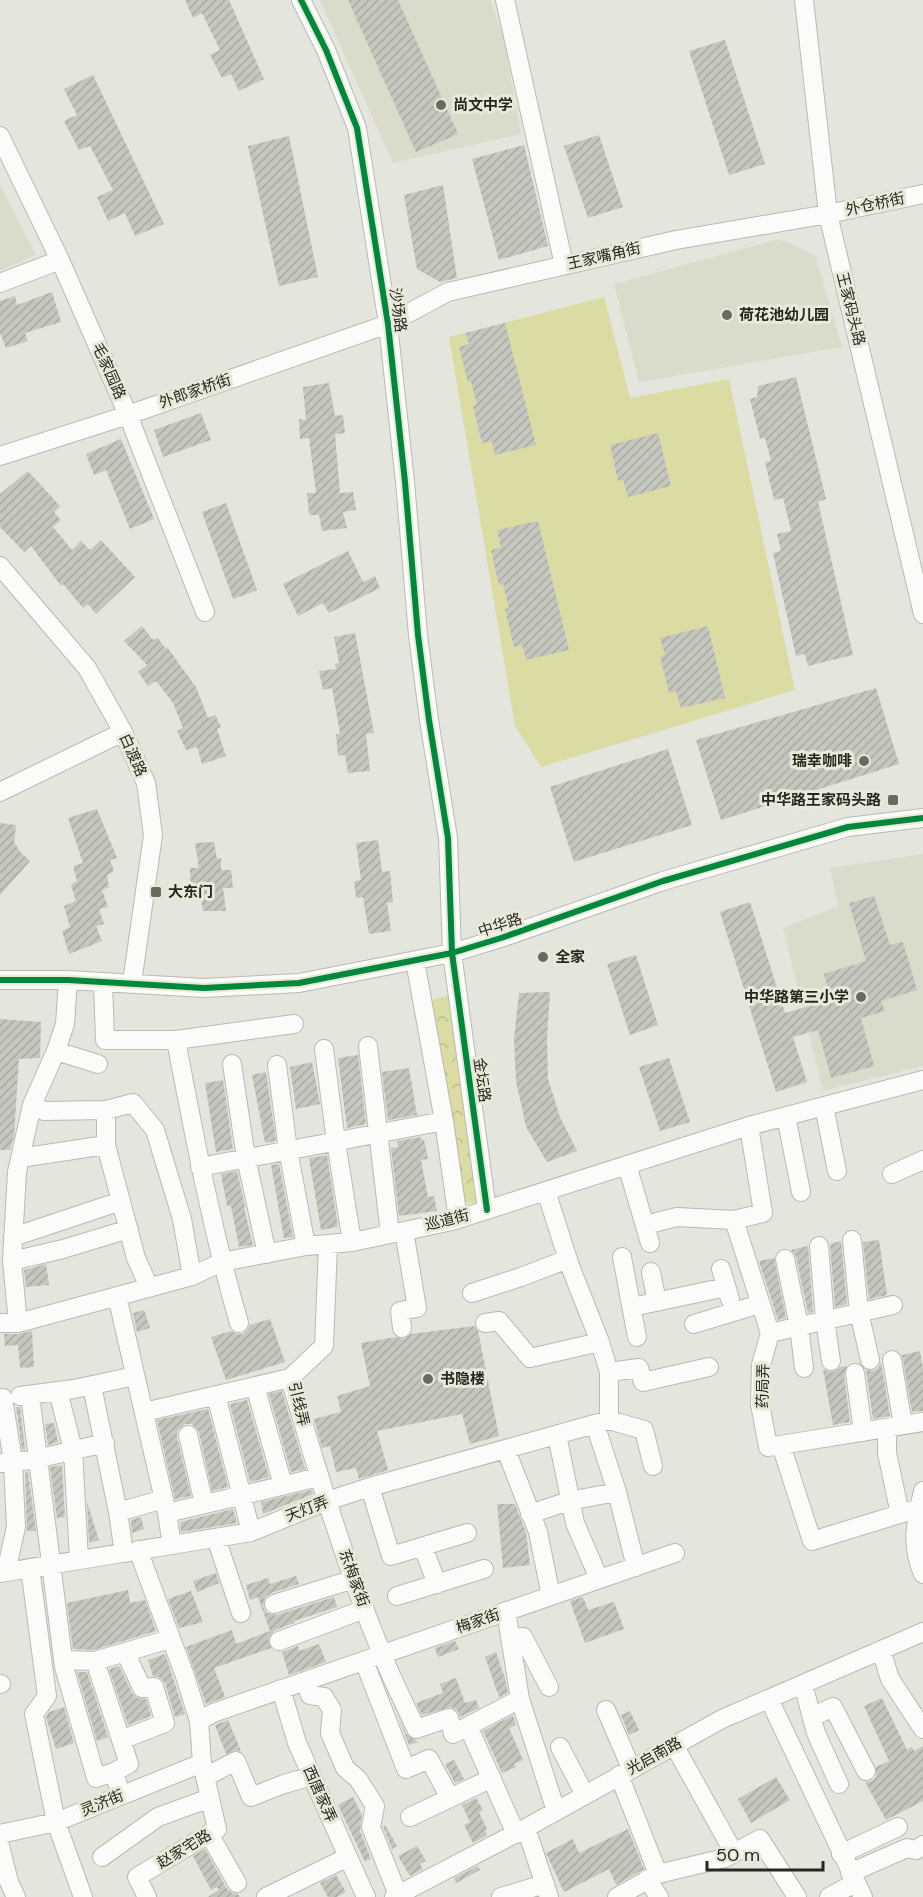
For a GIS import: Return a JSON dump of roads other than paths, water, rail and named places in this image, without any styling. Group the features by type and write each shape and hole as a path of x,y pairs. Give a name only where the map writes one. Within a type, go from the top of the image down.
{"street":[{"name":"沙场路","path":"301,0 326,50 357,128 388,324 418,635 448,838 452,953"},
{"path":"505,0 564,265"},
{"name":"王家码头路","path":"804,0 828,214 923,614"},
{"name":"毛家园路","path":"0,136 60,260 128,415 205,612"},
{"name":"外仓桥街","path":"828,214 923,194"},
{"name":"王家嘴角街","path":"388,324 448,292 676,240 828,214"},
{"path":"0,283 60,260"},
{"name":"外郎家桥街","path":"0,456 128,415 388,324"},
{"name":"白渡路","path":"0,566 87,668 123,732 146,783 153,835 132,983"},
{"path":"0,792 123,732"},
{"name":"中华路","path":"0,980 68,980 204,988 299,983 452,953 663,881 848,827 923,818"},
{"name":"金坛路","path":"452,953 487,1210"},
{"path":"415,961 444,1121 458,1219"},
{"path":"9,1323 17,1172 32,1105 56,1051 65,1024 68,980"},
{"path":"103,982 105,1040 176,1040 294,1024"},
{"path":"176,1040 200,1167 239,1323"},
{"path":"368,1046 379,1133 397,1232 417,1308 400,1311 402,1328"},
{"path":"324,1049 352,1242"},
{"path":"56,1051 98,1064"},
{"path":"232,1064 246,1158 267,1254"},
{"path":"278,1065 288,1150 306,1246"},
{"name":"巡道街","path":"9,1323 192,1276 222,1262 306,1246 352,1242 458,1219 749,1126 923,1080"},
{"path":"32,1105 44,1112 106,1110 133,1103 155,1131 182,1219 192,1276"},
{"path":"824,1106 837,1171"},
{"path":"106,1110 106,1145 136,1258 149,1287"},
{"path":"786,1116 801,1192"},
{"path":"200,1167 444,1121"},
{"path":"645,1225 677,1217 734,1220 763,1213 749,1126"},
{"path":"20,1158 106,1145"},
{"path":"892,1174 923,1160"},
{"path":"627,1165 650,1243"},
{"path":"546,1191 609,1372 602,1422 636,1566"},
{"path":"13,1237 121,1201"},
{"path":"734,1220 770,1333 893,1305"},
{"path":"12,1261 63,1249 129,1229"},
{"path":"852,1240 859,1312 870,1360"},
{"name":"引线弄","path":"327,1501 290,1378 324,1346 328,1245"},
{"path":"819,1246 831,1361"},
{"path":"622,1257 637,1336"},
{"path":"472,1293 568,1259"},
{"path":"785,1259 799,1326 804,1368"},
{"path":"721,1269 733,1312"},
{"path":"651,1272 657,1302"},
{"path":"632,1307 726,1287"},
{"path":"117,1296 172,1545"},
{"path":"694,1324 760,1304"},
{"path":"484,1323 499,1321 530,1358 600,1342"},
{"name":"药局弄","path":"770,1333 761,1365 760,1404 774,1446 812,1541 900,1514"},
{"path":"892,1360 895,1426 887,1453 900,1514 921,1500"},
{"path":"609,1372 639,1368 643,1382 709,1367"},
{"path":"855,1373 863,1432"},
{"path":"3,1572 16,1527 6,1463 1,1398 92,1386 135,1376"},
{"path":"144,1412 290,1378"},
{"name":"赵家宅路","path":"92,1386 118,1512 131,1552 185,1676 199,1721 203,1770 217,1829 137,1877 147,1897"},
{"path":"255,1386 283,1485"},
{"path":"58,1391 73,1450 79,1560"},
{"path":"30,1395 63,1660 96,1778 129,1764 95,1660"},
{"path":"216,1395 251,1532"},
{"path":"602,1422 644,1430 653,1466"},
{"name":"天灯弄","path":"3,1572 251,1532 327,1501 370,1487 602,1422"},
{"path":"774,1446 923,1422"},
{"path":"557,1435 575,1523 599,1579"},
{"path":"188,1436 204,1504"},
{"path":"6,1463 37,1459 105,1443"},
{"path":"506,1450 538,1532 551,1596"},
{"path":"118,1512 204,1504 319,1477"},
{"path":"370,1487 391,1556 467,1533"},
{"path":"530,1514 569,1501 617,1492"},
{"path":"921,1500 914,1533 918,1562 923,1574"},
{"name":"东梅家街","path":"327,1501 382,1654 416,1729 449,1718 453,1734 468,1726"},
{"path":"216,1538 241,1613"},
{"path":"423,1547 437,1584"},
{"name":"梅家街","path":"199,1721 213,1713 280,1689 675,1553"},
{"path":"30,1568 47,1696 34,1714 56,1822 79,1896"},
{"path":"397,1596 484,1569"},
{"path":"274,1604 354,1579"},
{"path":"279,1641 365,1609"},
{"path":"506,1611 520,1699 556,1811"},
{"name":"光启南路","path":"402,1895 722,1719 923,1632"},
{"path":"510,1638 523,1637 549,1687"},
{"path":"63,1660 95,1660 170,1639"},
{"path":"881,1650 890,1678 923,1729"},
{"path":"121,1740 165,1723 154,1687 142,1688 125,1652"},
{"path":"364,1661 406,1769 429,1759 450,1798"},
{"path":"305,1681 310,1695 324,1697 332,1710 330,1733 345,1768 358,1779 375,1806 371,1827 402,1895"},
{"path":"802,1684 816,1733 839,1784"},
{"name":"西唐家弄","path":"280,1689 297,1743 366,1897"},
{"path":"501,1897 547,1890 521,1831 492,1778 468,1726 520,1699"},
{"path":"769,1699 856,1884"},
{"path":"812,1717 833,1707 866,1771"},
{"path":"606,1710 660,1897"},
{"path":"674,1745 734,1853"},
{"path":"560,1747 585,1795"},
{"name":"灵济街","path":"0,1834 56,1822 121,1795 236,1761 251,1797 312,1776"},
{"path":"114,1772 121,1795"},
{"path":"410,1817 492,1778"},
{"path":"102,1857 158,1816 210,1798"},
{"path":"842,1854 898,1827"},
{"path":"208,1834 237,1883"},
{"path":"621,1896 653,1876 725,1858 760,1839 797,1897"},
{"path":"829,1897 856,1884 907,1848 916,1850 923,1845"},
{"path":"0,1846 9,1882 16,1897"},
{"path":"266,1897 348,1857"}],"place":[{"name":"尚文中学","path":"441,105"},
{"name":"荷花池幼儿园","path":"727,315"},
{"name":"瑞幸咖啡","path":"864,761"},
{"name":"中华路王家码头路","path":"893,800"},
{"name":"大东门","path":"156,892"},
{"name":"全家","path":"543,957"},
{"name":"中华路第三小学","path":"861,997"},
{"name":"书隐楼","path":"428,1379"}]}
